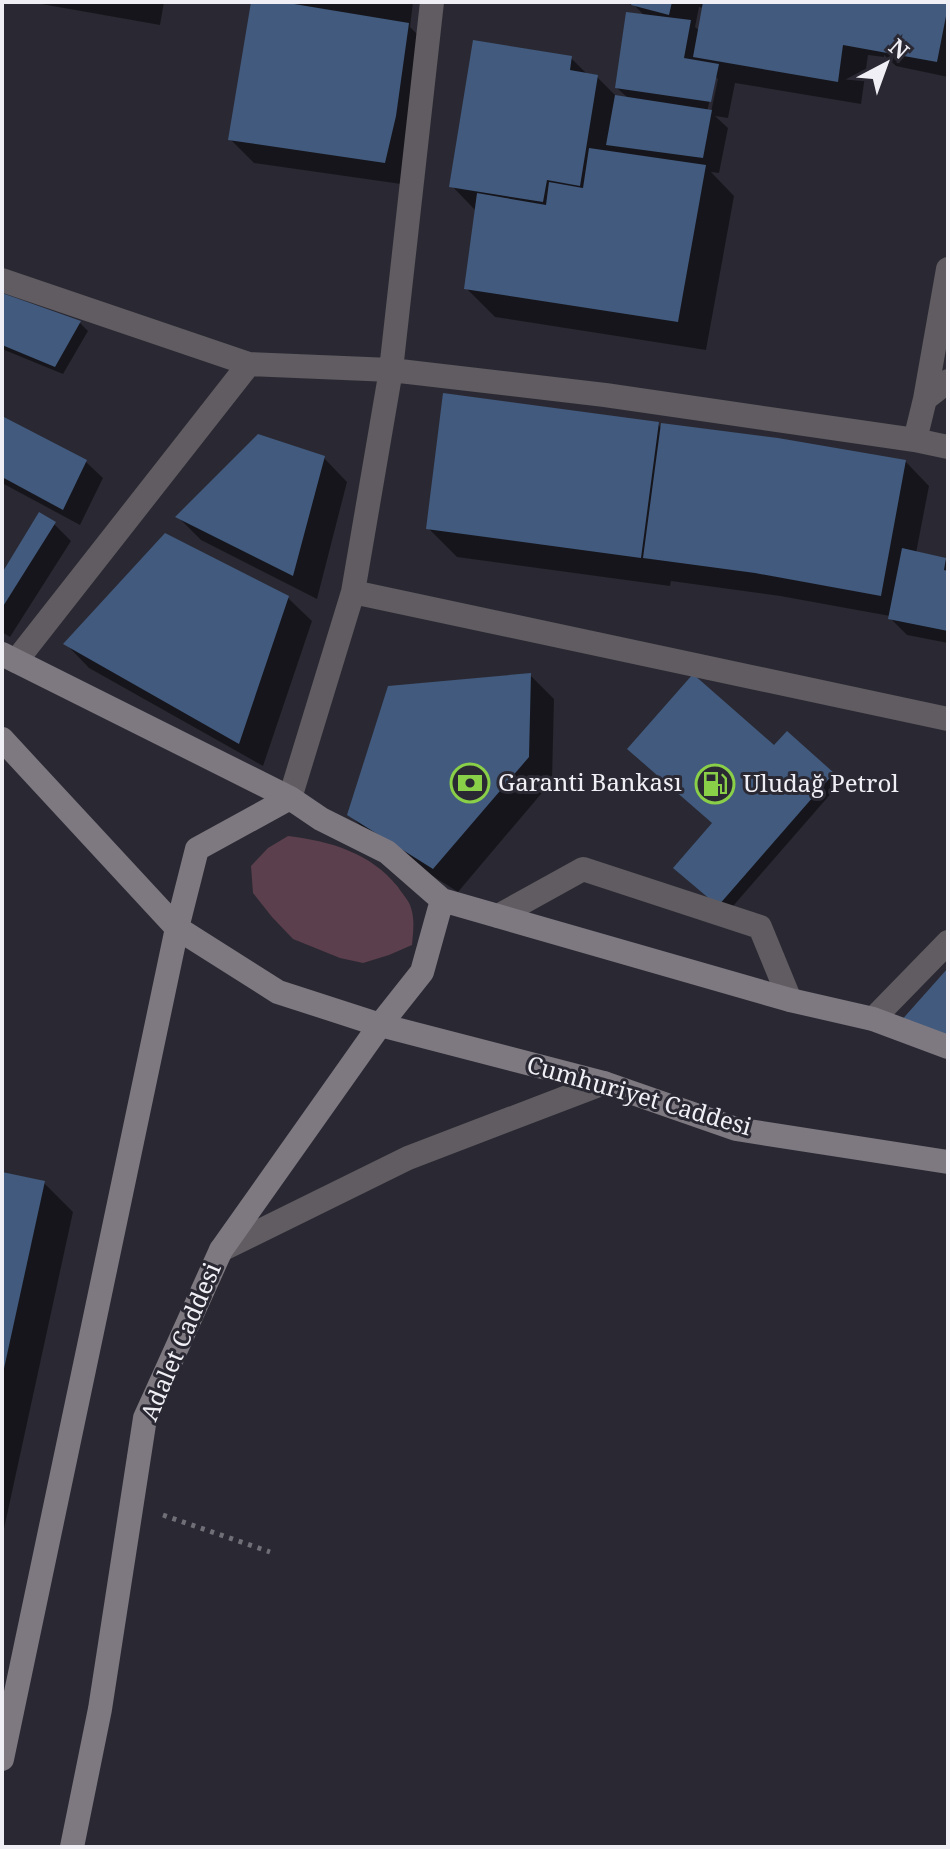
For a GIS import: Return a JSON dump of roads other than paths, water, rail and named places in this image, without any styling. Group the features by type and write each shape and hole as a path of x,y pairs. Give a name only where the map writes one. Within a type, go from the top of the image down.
{"main road":[{"path":"9,658 290,798 321,819 387,852 442,900 790,1000 873,1019 948,1047"},
{"path":"2,739 177,928 278,992 380,1025 422,972 442,900"},
{"path":"2,1759 177,928 197,849 290,798"},
{"name":"Cumhuriyet Caddesi","path":"380,1025 604,1083 736,1129 948,1162"},
{"name":"Adalet Caddesi","path":"72,1847 100,1709 145,1418 221,1250 380,1025"}],"street":[{"path":"290,798 353,592 391,370 432,2"},
{"path":"915,440 948,269"},
{"path":"2,280 249,364 391,370 605,395 948,447"},
{"path":"9,658 249,364"},
{"path":"925,399 948,381"},
{"path":"353,592 948,719"},
{"path":"498,916 583,869 760,927 790,1000"},
{"path":"873,1019 948,942"},
{"path":"221,1250 408,1158 604,1083"}],"place":[{"name":"Garanti Bankası","path":"470,783"},
{"name":"Uludağ Petrol","path":"715,784"}]}
